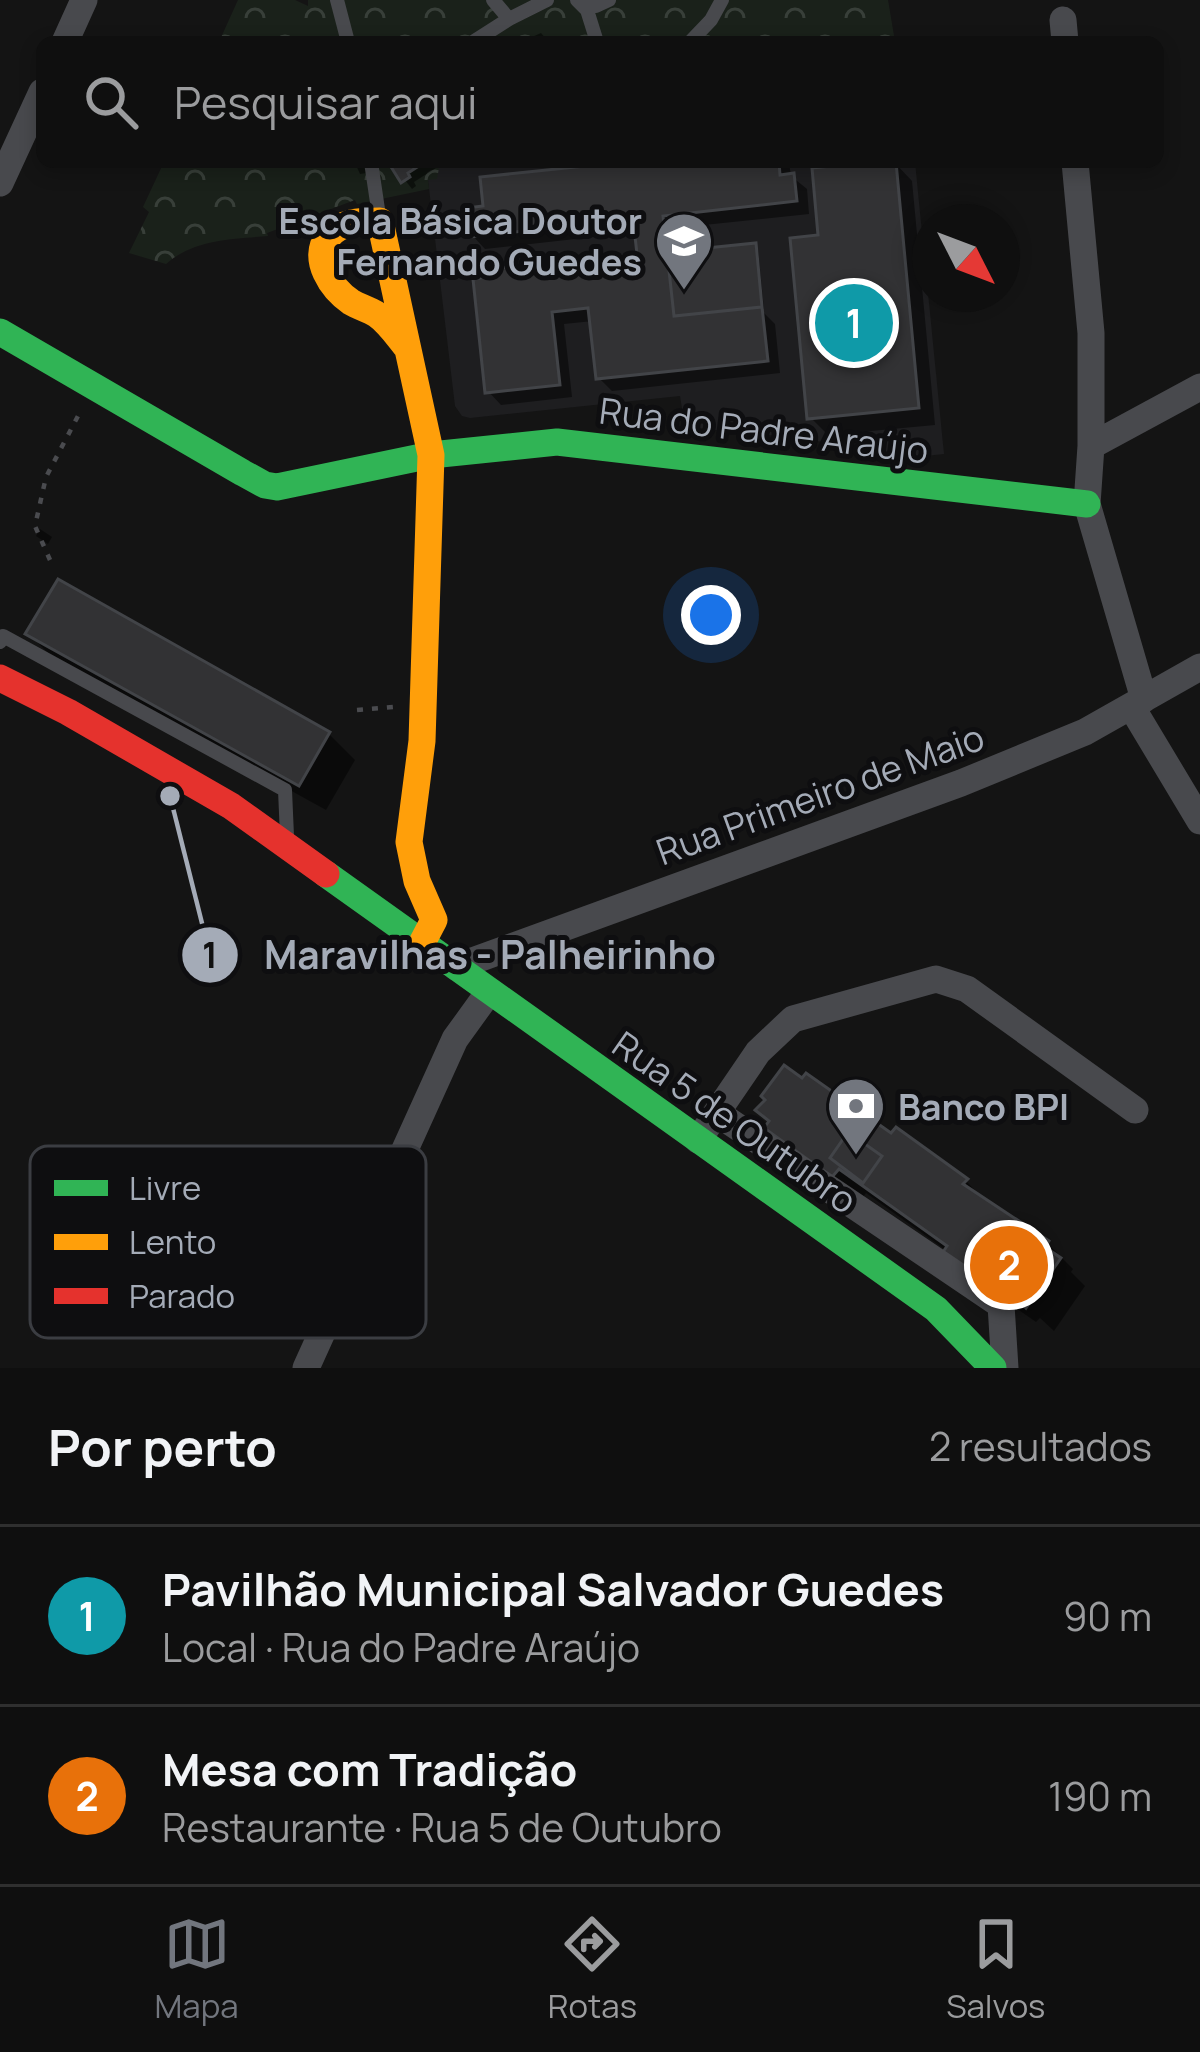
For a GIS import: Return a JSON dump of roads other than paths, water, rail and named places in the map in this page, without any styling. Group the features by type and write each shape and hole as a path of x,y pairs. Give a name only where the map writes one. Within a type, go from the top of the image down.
{"street":[{"path":"68,36 84,0"},
{"path":"0,183 36,105"},
{"path":"1076,168 1090,333 1087,504 1138,702 1200,821"},
{"path":"408,349 378,314 354,304 333,287 321,258 323,243 336,228 360,220 380,221 431,454 422,741 409,842 417,881 434,920 422,944"},
{"name":"Rua do Padre Araújo","path":"0,332 243,473 277,487 431,454 557,442 1087,504"},
{"path":"1091,446 1200,387"},
{"name":"Rua Primeiro de Maio","path":"456,967 961,783 1084,732 1200,667"},
{"name":"Rua 5 de Outubro","path":"0,678 231,806 936,1309 993,1368"},
{"path":"698,1140 758,1052 793,1019 936,979 967,989 1135,1110"},
{"path":"407,1146 455,1039 489,992"},
{"name":"Rua 5 de Outubro","path":"717,1113 1001,1305 1005,1368"},
{"path":"306,1368 320,1338"}],"lane":[{"path":"337,0 346,36"},
{"path":"493,0 509,19"},
{"path":"482,36 548,0"},
{"path":"580,3 596,6 609,0"},
{"path":"696,36 722,0"},
{"path":"580,3 594,36"},
{"path":"372,168 380,221"},
{"path":"2,639 285,790 288,847"}],"place":[{"name":"Escola Básica Doutor Fernando Guedes","path":"684,292"},
{"name":"Pavilhão Municipal Salvador Guedes","path":"854,323"},
{"name":"Maravilhas - Palheirinho","path":"170,796"},
{"name":"Banco BPI","path":"856,1157"},
{"name":"Mesa com Tradição","path":"1009,1265"}]}
